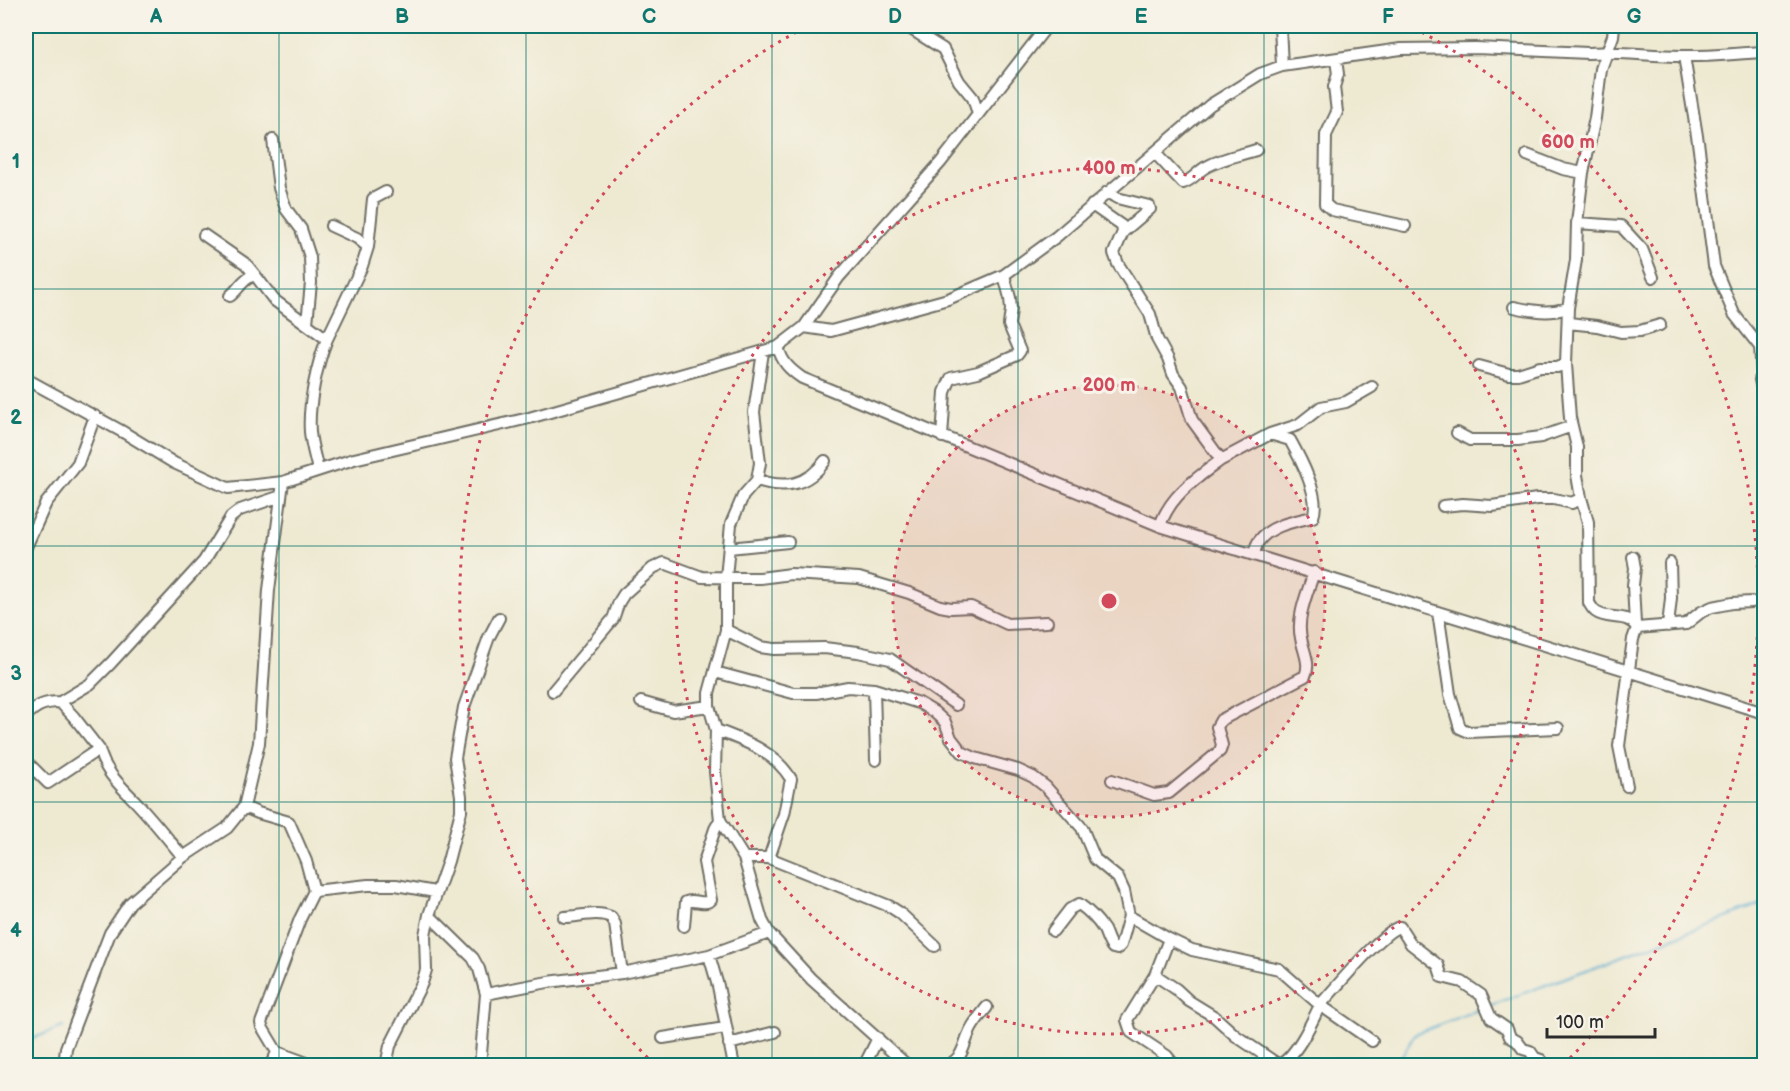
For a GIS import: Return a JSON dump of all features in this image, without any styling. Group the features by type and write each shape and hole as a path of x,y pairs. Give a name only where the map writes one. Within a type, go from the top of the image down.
{"street":[{"path":"906,26 943,49 959,81 973,98 978,114"},
{"path":"26,379 174,463 228,488 283,482 318,470 529,418 778,347 804,327 839,277 942,162 1047,26"},
{"path":"1280,26 1282,66"},
{"path":"1614,26 1601,69 1595,118 1583,173 1577,223 1576,260 1568,308 1566,364 1572,426 1577,447 1577,475 1588,522 1589,603 1595,612 1627,619 1636,626 1668,626 1686,624 1701,612 1712,607 1752,602"},
{"path":"804,327 831,332 948,299 1004,275 1056,237 1210,105 1260,74 1282,66 1423,48 1588,53 1608,51 1684,56 1764,52"},
{"path":"1684,56 1714,266 1734,314 1760,347 1763,373 1760,380 1764,397"},
{"path":"1336,60 1338,74 1334,87 1337,112 1326,135 1325,204 1332,210 1405,226"},
{"path":"273,140 279,188 286,209 301,229 310,257 311,283 307,323"},
{"path":"1155,153 1183,183 1188,182 1204,167 1256,150"},
{"path":"1527,155 1563,170 1583,173"},
{"path":"318,470 310,431 313,393 322,352 362,266 368,247 372,199 386,192"},
{"path":"1107,192 1117,198 1149,206 1150,209 1123,232 1114,253 1118,264 1150,314 1157,339 1173,374 1182,387 1192,420 1221,460"},
{"path":"1092,205 1112,220 1120,223 1123,232"},
{"path":"1577,223 1621,226 1642,249 1653,277"},
{"path":"331,226 357,238 368,247"},
{"path":"204,235 246,264 274,300 327,339"},
{"path":"230,296 245,279 255,275"},
{"path":"942,437 945,392 951,378 978,372 1017,355 1020,351 1009,325 1011,310 1004,275"},
{"path":"1514,307 1538,312 1556,312 1568,308"},
{"path":"1568,323 1597,326 1621,332 1640,331 1660,326"},
{"path":"778,347 789,369 802,378 1160,526 1764,713"},
{"path":"763,352 754,412 760,463 757,480 743,496 731,524 726,578 726,630 709,693 709,706 716,730 715,772 720,820 744,858 762,920 769,933 811,979 908,1065"},
{"path":"1479,366 1509,374 1518,374 1566,364"},
{"path":"1160,526 1171,504 1189,483 1221,460 1270,434 1298,425 1321,407 1346,402 1372,387"},
{"path":"26,547 46,503 78,463 95,417"},
{"path":"1457,434 1470,440 1518,440 1541,437 1572,426"},
{"path":"1254,555 1258,542 1265,534 1278,527 1313,517 1316,509 1313,493 1290,440 1270,434"},
{"path":"757,480 783,485 799,482 816,473 825,461"},
{"path":"64,1065 66,1048 110,933 130,903 183,857 227,828 244,807 258,743 269,590 283,482"},
{"path":"26,716 37,706 46,702 60,702 90,684 204,561 231,517 240,510 281,496"},
{"path":"1443,506 1463,504 1492,506 1537,499 1554,499 1572,503 1581,498"},
{"path":"729,548 788,542"},
{"path":"1627,786 1619,746 1636,626 1633,557"},
{"path":"553,691 613,619 624,594 653,568 664,563 696,576 760,578 791,574 859,578 909,593 940,606 971,607 1007,624 1047,622"},
{"path":"1668,626 1671,598 1670,563"},
{"path":"1112,780 1154,795 1172,792 1220,751 1222,745 1217,727 1221,720 1305,676 1308,670 1300,636 1301,617 1314,572"},
{"path":"1438,612 1450,694 1460,728 1469,732 1558,728"},
{"path":"386,1065 390,1046 422,983 426,970 425,935 429,915 435,892 448,861 461,811 455,758 464,707 489,637 499,618"},
{"path":"726,630 760,647 824,648 890,659 956,705"},
{"path":"715,672 793,693 816,693 848,687 874,689 919,703 945,722 951,738 962,752 1033,777 1046,787 1082,828 1095,859 1118,878 1124,891 1129,916 1121,945 1117,949 1109,944 1104,931 1091,912 1079,904 1070,909 1053,931"},
{"path":"874,689 876,760"},
{"path":"60,702 75,717 99,749 102,762 118,785 137,803 183,857"},
{"path":"641,702 673,711 709,706"},
{"path":"716,730 759,747 785,770 791,779 784,814 769,858"},
{"path":"26,761 48,783 99,749"},
{"path":"244,807 289,822 306,861 314,891 300,919 261,1023 278,1052 315,1065"},
{"path":"684,926 686,902 689,900 706,903 711,900 704,862 720,820"},
{"path":"744,858 769,858 889,906 900,913 935,946"},
{"path":"314,891 368,885 396,885 435,892"},
{"path":"564,917 596,914 611,917 615,924 622,973"},
{"path":"429,915 473,958 479,969 486,994 480,1065"},
{"path":"1129,916 1192,950 1279,969 1320,1005 1372,1041"},
{"path":"1155,975 1279,1065 1304,1034 1320,1005 1378,942 1395,927 1400,927 1411,944 1438,965 1442,977 1462,982 1481,995 1497,1023 1507,1029 1510,1037 1546,1065"},
{"path":"486,994 548,982 622,973 709,955 769,933"},
{"path":"1169,939 1155,975 1127,1020 1131,1032 1167,1056 1175,1065"},
{"path":"709,955 718,986 734,1065"},
{"path":"947,1065 957,1060 970,1030 987,1007"},
{"path":"663,1038 725,1028"},
{"path":"729,1044 775,1032"},
{"path":"864,1065 879,1038"},
{"path":"271,1065 278,1052"}],"waterway":[{"path":"1489,1006 1764,904"},
{"path":"1396,1066 1415,1034 1483,1008"},
{"path":"26,1041 63,1027"}]}
